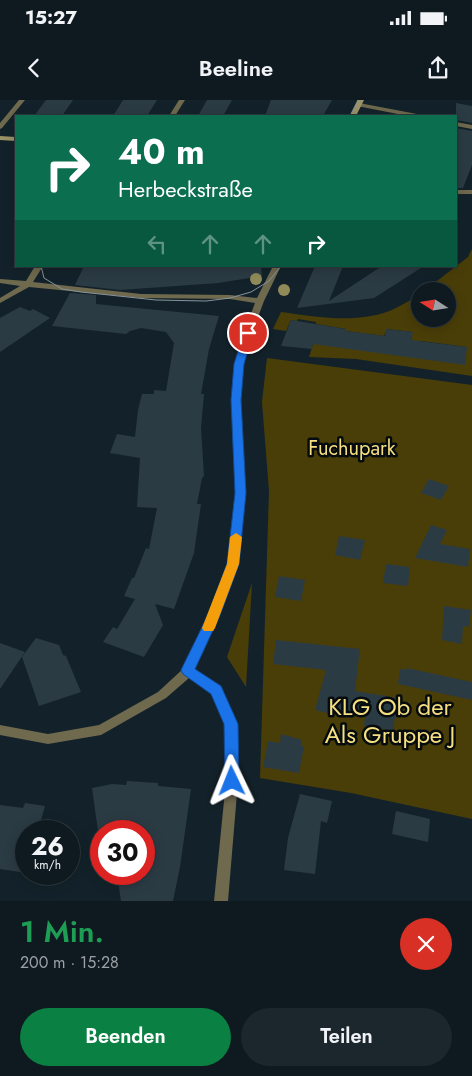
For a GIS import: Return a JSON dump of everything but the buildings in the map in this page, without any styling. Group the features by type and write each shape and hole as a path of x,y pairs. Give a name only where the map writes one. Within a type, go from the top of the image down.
{"street":[{"path":"0,127 22,100"},
{"path":"173,115 182,100"},
{"path":"354,115 360,103 413,115"},
{"path":"457,124 472,127"},
{"path":"0,138 15,139"},
{"path":"457,192 472,192"},
{"path":"0,301 28,284 38,267"},
{"path":"0,730 48,739 101,730 162,695 188,670 214,615 233,564 240,493 236,400 239,364 242,350 260,301 277,267"},
{"path":"0,280 140,296 230,297 260,301"},
{"path":"188,670 216,690 231,724 232,781 221,901"}],"green space":[{"path":"472,249 472,376 356,359 309,357 314,341 467,347 421,341 411,342 412,332 387,329 384,336 346,331 346,329 298,319 297,321 291,320 286,331 273,329 281,312 310,316 354,318 383,313 411,299 411,328 456,328 456,282 436,282 468,257"},
{"path":"267,358 472,385 472,819 351,793 260,778 269,491 262,402"},
{"path":"252,583 246,687 227,657"}],"tram line":[{"path":"350,115 358,100"},
{"path":"41,267 44,278 62,289 156,300 206,301 230,298 251,292 269,281 280,267"}],"slow traffic":[{"path":"208,628 233,564 236,537"}],"route":[{"path":"232,781 231,724 216,690 188,670 214,615 233,564 240,493 236,400 239,364 248,333"}],"park label":[{"name":"Fuchupark","path":"352,448"},
{"name":"KLG Ob der Als Gruppe J","path":"390,720"}]}
